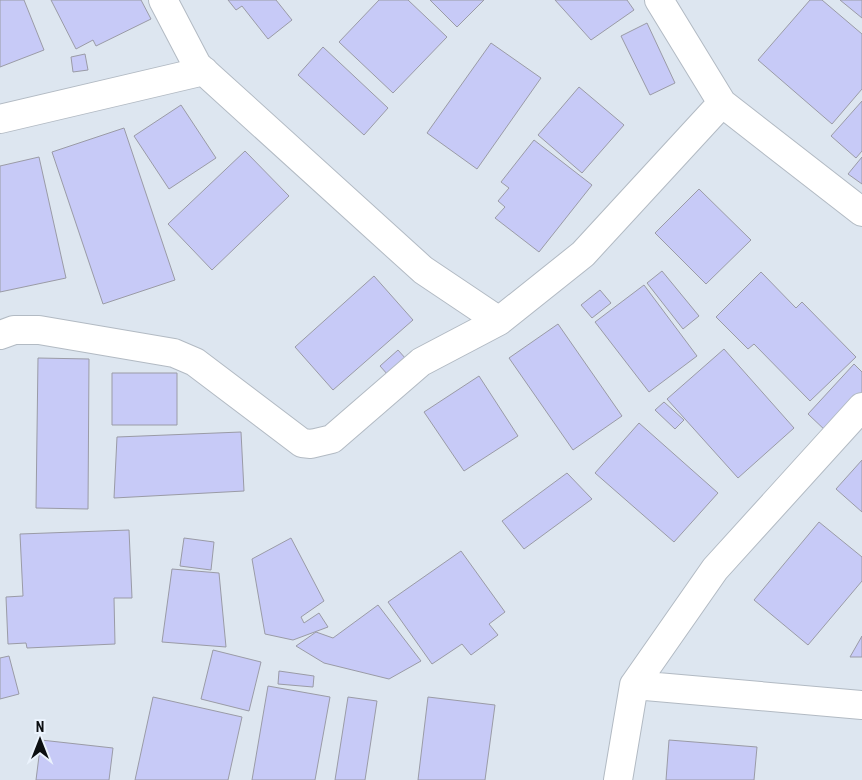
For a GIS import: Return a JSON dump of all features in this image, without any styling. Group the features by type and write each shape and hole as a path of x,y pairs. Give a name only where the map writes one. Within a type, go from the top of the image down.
{"street":[{"path":"163,0 197,65 423,270 499,321"},
{"path":"659,0 722,103 862,212"},
{"path":"0,119 204,71"},
{"path":"0,335 14,330 39,330 174,353 195,362 302,443 311,444 332,439 421,362 499,321 583,254 722,103"},
{"path":"618,780 634,685 715,570 862,407"},
{"path":"634,685 862,706"}],"building":[{"path":"0,0 24,0 44,50 0,67"},
{"path":"51,0 141,0 151,19 96,46 93,40 76,49"},
{"path":"228,0 276,0 292,20 268,39 242,6 236,10"},
{"path":"379,0 408,0 447,37 393,93 339,42"},
{"path":"430,0 484,0 457,27"},
{"path":"555,0 627,0 634,10 591,40"},
{"path":"810,0 822,0 862,34 862,89 832,124 758,60"},
{"path":"840,0 862,0 862,18"},
{"path":"647,23 675,83 650,95 621,36"},
{"path":"491,43 541,78 477,169 427,133"},
{"path":"323,47 388,108 364,135 298,75"},
{"path":"85,54 88,70 73,72 71,57"},
{"path":"579,87 624,125 582,173 538,135"},
{"path":"862,101 862,151 856,158 831,136"},
{"path":"181,105 216,158 169,189 134,136"},
{"path":"124,128 175,280 103,304 52,152"},
{"path":"534,140 592,185 539,252 495,218 505,207 498,201 509,188 501,182"},
{"path":"245,151 289,196 212,270 168,224"},
{"path":"39,157 66,278 0,292 0,166"},
{"path":"862,157 862,184 848,174"},
{"path":"699,189 751,240 706,284 655,233"},
{"path":"662,271 699,316 683,329 647,283"},
{"path":"761,272 796,308 802,302 856,357 810,401 754,344 748,349 716,317"},
{"path":"374,276 413,320 333,390 295,347"},
{"path":"644,285 697,356 649,392 595,322"},
{"path":"600,290 611,303 592,318 581,305"},
{"path":"558,324 622,416 573,450 509,358"},
{"path":"724,349 794,428 738,478 667,399"},
{"path":"398,350 406,359 388,375 380,366"},
{"path":"38,358 89,359 88,509 36,508"},
{"path":"854,364 862,372 862,394 827,432 808,414"},
{"path":"112,373 177,373 177,425 112,425"},
{"path":"479,376 518,436 464,471 424,412"},
{"path":"664,402 684,420 675,429 655,410"},
{"path":"639,423 718,493 674,542 595,473"},
{"path":"241,432 244,491 114,498 117,437"},
{"path":"862,460 862,512 836,489"},
{"path":"567,473 592,499 524,549 502,521"},
{"path":"819,522 862,557 862,581 808,645 754,600"},
{"path":"129,530 132,598 114,598 115,644 27,648 26,643 8,644 6,597 23,596 20,534"},
{"path":"184,538 214,542 211,570 180,566"},
{"path":"291,538 324,601 301,617 304,623 319,613 328,627 293,640 265,634 252,559"},
{"path":"461,551 505,612 489,624 498,635 471,655 462,644 432,664 388,602"},
{"path":"172,569 219,573 226,647 162,642"},
{"path":"378,605 421,661 389,679 324,663 296,646 316,632 333,638"},
{"path":"862,636 862,657 850,657"},
{"path":"213,650 261,662 249,711 201,699"},
{"path":"9,656 19,694 0,699 0,658"},
{"path":"279,671 314,676 313,687 278,684"},
{"path":"268,686 330,697 315,780 252,780"},
{"path":"153,697 242,717 228,780 135,780"},
{"path":"348,697 377,701 365,780 335,780"},
{"path":"428,697 495,705 485,780 418,780"},
{"path":"41,740 113,748 109,780 36,780"},
{"path":"669,740 757,747 754,780 666,780"}]}
